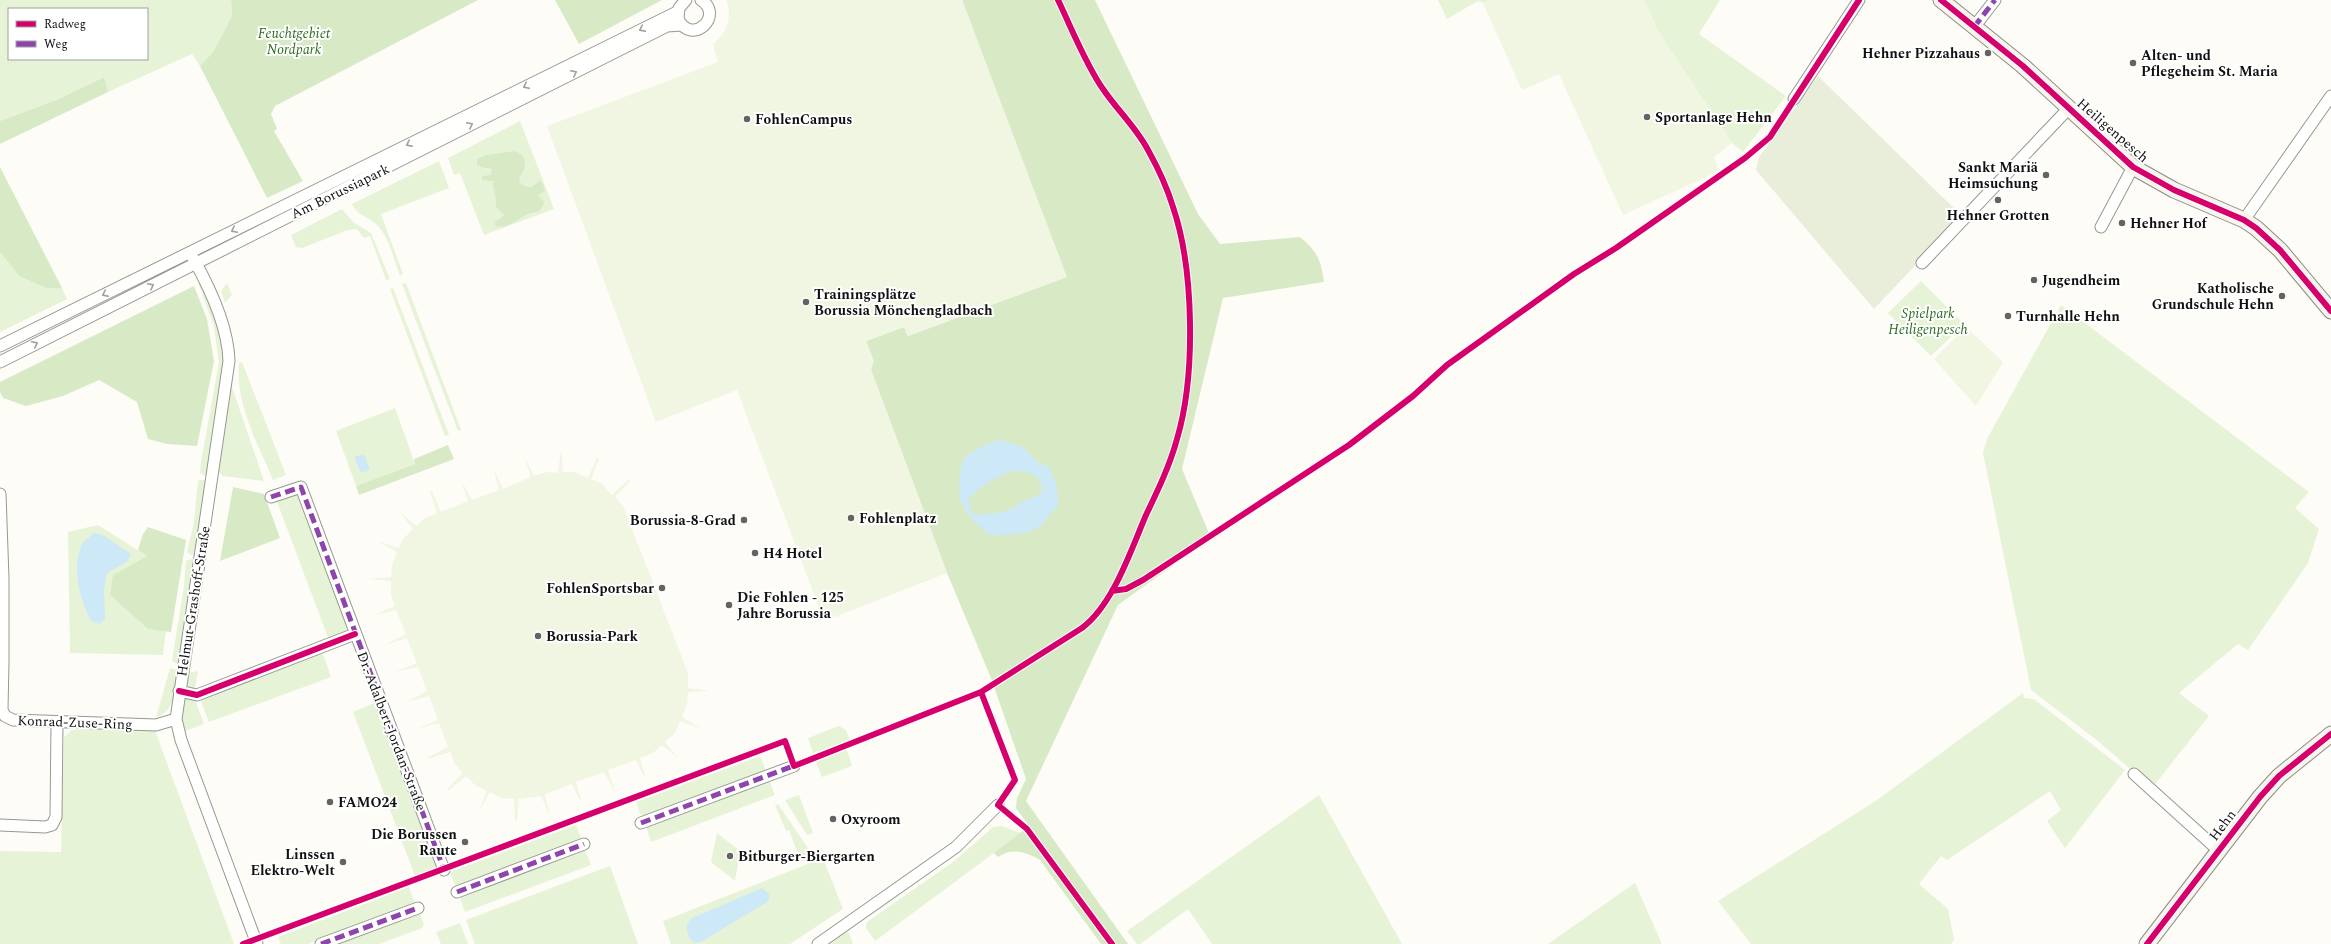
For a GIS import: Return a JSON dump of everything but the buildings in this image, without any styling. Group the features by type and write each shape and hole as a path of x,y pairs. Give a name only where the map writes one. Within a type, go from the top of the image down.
{"street":[{"name":"Am Borussiapark","path":"0,346 677,12 680,5 686,0"},
{"name":"Am Borussiapark","path":"0,362 667,26 682,25 693,30 706,24 709,11 701,0"},
{"path":"1794,99 1859,0"},
{"name":"Heiligenpesch","path":"1941,0 2069,108 2133,167 2174,190 2244,220 2256,228 2280,250 2331,310"},
{"path":"1974,27 1995,0"},
{"path":"677,12 678,19 682,25"},
{"path":"2244,220 2331,96"},
{"name":"Heiligenpesch","path":"1922,262 2069,108"},
{"name":"Heiligenpesch","path":"2101,227 2133,167"},
{"name":"Helmut-Grashoff-Straße","path":"189,253 196,264 226,335 229,362 176,719 181,740 257,944"},
{"name":"Dr.-Adalbert-Jordan-Straße","path":"271,497 301,487 444,870"},
{"name":"Konrad-Zuse-Ring","path":"0,494 2,710 5,716 13,720 57,723 156,725 176,719"},
{"path":"179,691 197,695 355,634"},
{"path":"0,825 45,827 52,825 56,818 57,723"},
{"name":"Hehn","path":"2147,944 2247,812 2279,776 2331,734"},
{"path":"641,824 794,766"},
{"name":"Hehn","path":"2134,774 2218,850"},
{"path":"818,944 956,847 998,805"},
{"path":"457,892 584,844"},
{"path":"321,944 418,908"}],"green space":[{"path":"0,0 231,0 232,16 213,52 200,66 192,54 108,92 103,77 56,100 0,121"},
{"name":"Feuchtgebiet Nordpark","path":"231,0 478,0 275,106 271,114 277,129 274,131 303,181 267,198 200,66 213,52 232,16"},
{"path":"555,0 662,0 579,44"},
{"name":"Trainingsplätze Borussia Mönchengladbach","path":"726,0 962,0 1067,277 908,336 904,327 866,341 874,361 871,370 947,573 824,621 737,390 656,422 547,126 718,62 713,44 722,35 729,19"},
{"path":"962,0 1095,0 1198,214 1220,244 1300,237 1317,256 1323,274 1324,282 1223,298 1182,469 1211,538 1118,605 1026,801 1128,944 1101,944 1040,860 1030,855 1014,851 998,857 994,853 1029,826 1016,808 1017,798 1026,779 991,678 947,573 871,370 873,361 866,341 904,327 908,336 1066,277"},
{"path":"1438,0 1489,0 1483,3 1478,1 1447,19"},
{"name":"Sportanlage Hehn","path":"1489,0 1644,0 1659,33 1732,143 1714,157 1719,171 1623,215 1559,74 1522,90 1483,3"},
{"path":"1644,0 1720,0 1699,34 1786,96 1743,152 1732,143 1659,33"},
{"path":"1818,76 1962,216 1874,309 1756,170 1759,157"},
{"path":"104,77 108,92 0,144 0,121 56,100"},
{"path":"520,121 554,209 484,235 460,173 454,175 448,158"},
{"path":"515,151 520,153 525,159 524,170 519,178 520,183 525,186 532,187 540,180 545,191 538,195 544,202 538,212 531,213 505,226 495,226 495,222 504,215 496,207 493,181 482,180 482,176 491,175 492,170 477,165 477,159 487,155"},
{"path":"439,161 449,188 381,214 403,274 400,276 388,242 381,230 374,222 357,212 352,204"},
{"path":"0,167 62,288 46,288 19,276 0,252"},
{"path":"342,209 353,222 371,233 390,279 386,280 370,236 364,238 357,229 348,230 302,248 296,247 291,235"},
{"path":"0,252 19,276 46,288 62,288 67,299 0,332"},
{"path":"200,281 221,335 224,356 206,476 200,473 201,462 219,362 214,327 198,282"},
{"name":"Spielpark Heiligenpesch","path":"1921,281 1964,324 1931,356 1888,313"},
{"path":"227,283 232,295 225,303 221,291"},
{"path":"406,283 461,430 458,431 402,284"},
{"path":"194,286 207,319 214,361 197,446 167,444 148,439 137,402 99,380 63,396 26,406 3,398 0,392 0,382"},
{"path":"393,288 449,435 445,436 390,289"},
{"path":"2061,305 2309,492 2295,508 2319,529 2308,563 2248,650 2238,644 2179,693 2209,716 2152,788 2098,741 2031,690 1983,453 1987,439"},
{"path":"1966,327 2003,362 1976,406 1934,359"},
{"path":"242,362 286,475 273,480 244,409 239,378 239,363"},
{"path":"231,384 264,481 223,476 218,471"},
{"path":"395,408 415,464 356,486 336,431"},
{"path":"448,445 454,459 359,495 356,486 415,464 414,459"},
{"name":"Borussia-Park","path":"561,450 563,472 575,472 588,478 597,458 599,459 591,479 602,484 612,495 629,479 630,481 615,497 623,506 688,673 688,688 710,691 688,692 687,705 682,717 701,729 680,721 675,733 665,742 679,759 662,745 653,753 640,758 646,780 636,760 608,770 615,792 604,772 576,782 582,804 572,784 545,794 550,816 541,796 519,799 517,821 515,821 514,799 502,798 490,792 478,813 487,791 475,785 466,776 448,791 447,789 463,773 455,764 450,752 428,759 427,758 448,747 439,723 417,729 438,720 429,696 407,702 427,691 418,667 395,672 417,663 407,638 385,645 406,634 396,610 374,615 395,606 391,594 391,581 368,579 391,577 392,565 397,552 377,541 399,548 404,538 413,529 399,511 416,526 425,518 437,513 430,491 432,491 441,512 468,501 461,480 472,500 499,490 493,468 503,489 531,477 524,456 534,476 547,472 558,473"},
{"path":"207,480 195,555 191,555 187,552 194,522 198,481"},
{"path":"233,487 264,494 280,538 220,561"},
{"path":"298,492 350,632 329,640 276,499"},
{"path":"98,525 147,556 113,575 148,629 166,631 163,655 70,653 68,532"},
{"path":"148,527 186,540 171,632 148,629 110,595 113,575 147,556 138,550 143,534"},
{"path":"190,559 194,560 178,665 172,661 184,586 186,561"},
{"path":"319,653 324,656 331,677 209,722 200,699"},
{"path":"170,668 177,670 175,692 168,710 156,718"},
{"path":"198,671 195,688 191,689 187,685 187,673"},
{"path":"2023,693 2024,698 2034,699 2125,770 2065,848 2047,821 2061,810 2050,791 1947,860 1941,856 1919,884 1948,909 1954,940 1951,944 1751,944 1718,901 1877,800"},
{"path":"190,697 194,697 204,724 183,732 180,713 184,701"},
{"path":"377,702 438,867 415,876 353,712"},
{"path":"839,726 846,730 850,740 813,753 808,738"},
{"path":"154,728 234,944 0,944 0,851 61,852 64,737 72,730"},
{"path":"847,750 852,766 822,777 816,762"},
{"path":"760,756 766,771 642,818 636,802"},
{"path":"769,780 775,795 651,842 646,826"},
{"path":"799,795 813,833 807,835 785,800"},
{"path":"1319,795 1402,944 1212,944 1188,909 1140,944 1137,944 1127,931"},
{"path":"778,804 814,857 801,862 789,830 786,831 775,805"},
{"path":"576,825 582,841 456,888 450,872"},
{"path":"1002,826 1021,833 875,941 866,928 867,922 953,862 993,827"},
{"path":"717,833 740,851 735,881 711,862"},
{"path":"585,850 591,865 465,912 459,895"},
{"path":"823,858 843,909 790,944 671,944 663,921"},
{"path":"610,866 638,944 475,944 466,920"},
{"path":"1635,883 1662,944 1548,944"},
{"path":"409,887 415,903 308,944 281,944 278,937"},
{"path":"419,911 424,925 422,928 379,944 332,944"},
{"path":"460,923 468,944 441,944 436,932"},
{"path":"846,932 849,933 853,944 830,944"}],"water":[{"path":"1001,440 1023,447 1036,461 1049,467 1056,483 1059,504 1045,521 1034,530 1019,534 990,535 972,520 959,499 960,471 963,459 989,443","holes":["1013,471 1024,471 1037,476 1043,489 1039,495 1022,502 1015,508 1005,511 989,514 973,514 968,500 971,496 995,479"]},
{"path":"364,454 370,470 361,473 354,457"},
{"path":"93,533 103,535 131,554 128,561 107,573 104,590 105,619 99,624 91,621 87,613 80,593 77,573 77,563 82,544"},
{"path":"762,888 769,894 769,901 701,942 695,943 690,938 687,927 692,918"}],"marked path":[{"path":"1974,27 1995,0"},
{"path":"271,497 301,487 444,870"},
{"path":"641,823 796,765"},
{"path":"457,892 584,844"},
{"path":"321,944 418,908"}],"cycle path":[{"path":"243,944 785,741 794,766 981,692 1082,628 1093,618 1103,606 1120,576 1171,458 1177,439 1183,413 1190,354 1189,291 1180,232 1171,200 1162,178 1143,142 1108,97 1097,79 1058,0"},
{"path":"1112,591 1126,589 1143,580 1349,445 1413,396 1447,365 1574,274 1616,248 1745,158 1770,137 1859,0"},
{"path":"1941,0 2023,66 2133,167 2174,190 2244,220 2256,228 2280,250 2331,311"},
{"path":"179,691 197,695 355,634"},
{"path":"981,692 1015,780 998,805 1027,829 1112,944"},
{"path":"2147,944 2260,797 2279,776 2331,734"}],"place":[{"name":"Hehner Pizzahaus","path":"1988,53"},
{"name":"Alten- und Pflegeheim St. Maria","path":"2133,63"},
{"name":"Sportanlage Hehn","path":"1647,117"},
{"name":"FohlenCampus","path":"747,119"},
{"name":"Sankt Mariä Heimsuchung","path":"2046,175"},
{"name":"Hehner Grotten","path":"1998,200"},
{"name":"Hehner Hof","path":"2122,223"},
{"name":"Jugendheim","path":"2034,280"},
{"name":"Katholische Grundschule Hehn","path":"2282,296"},
{"name":"Trainingsplätze Borussia Mönchengladbach","path":"806,302"},
{"name":"Turnhalle Hehn","path":"2008,316"},
{"name":"Fohlenplatz","path":"851,518"},
{"name":"Borussia-8-Grad","path":"744,520"},
{"name":"H4 Hotel","path":"755,553"},
{"name":"FohlenSportsbar","path":"662,588"},
{"name":"Die Fohlen - 125 Jahre Borussia","path":"729,605"},
{"name":"Borussia-Park","path":"538,636"},
{"name":"FAMO24","path":"330,802"},
{"name":"Oxyroom","path":"833,819"},
{"name":"Die Borussen Raute","path":"465,842"},
{"name":"Bitburger-Biergarten","path":"730,856"},
{"name":"Linssen Elektro-Welt","path":"343,862"}]}
